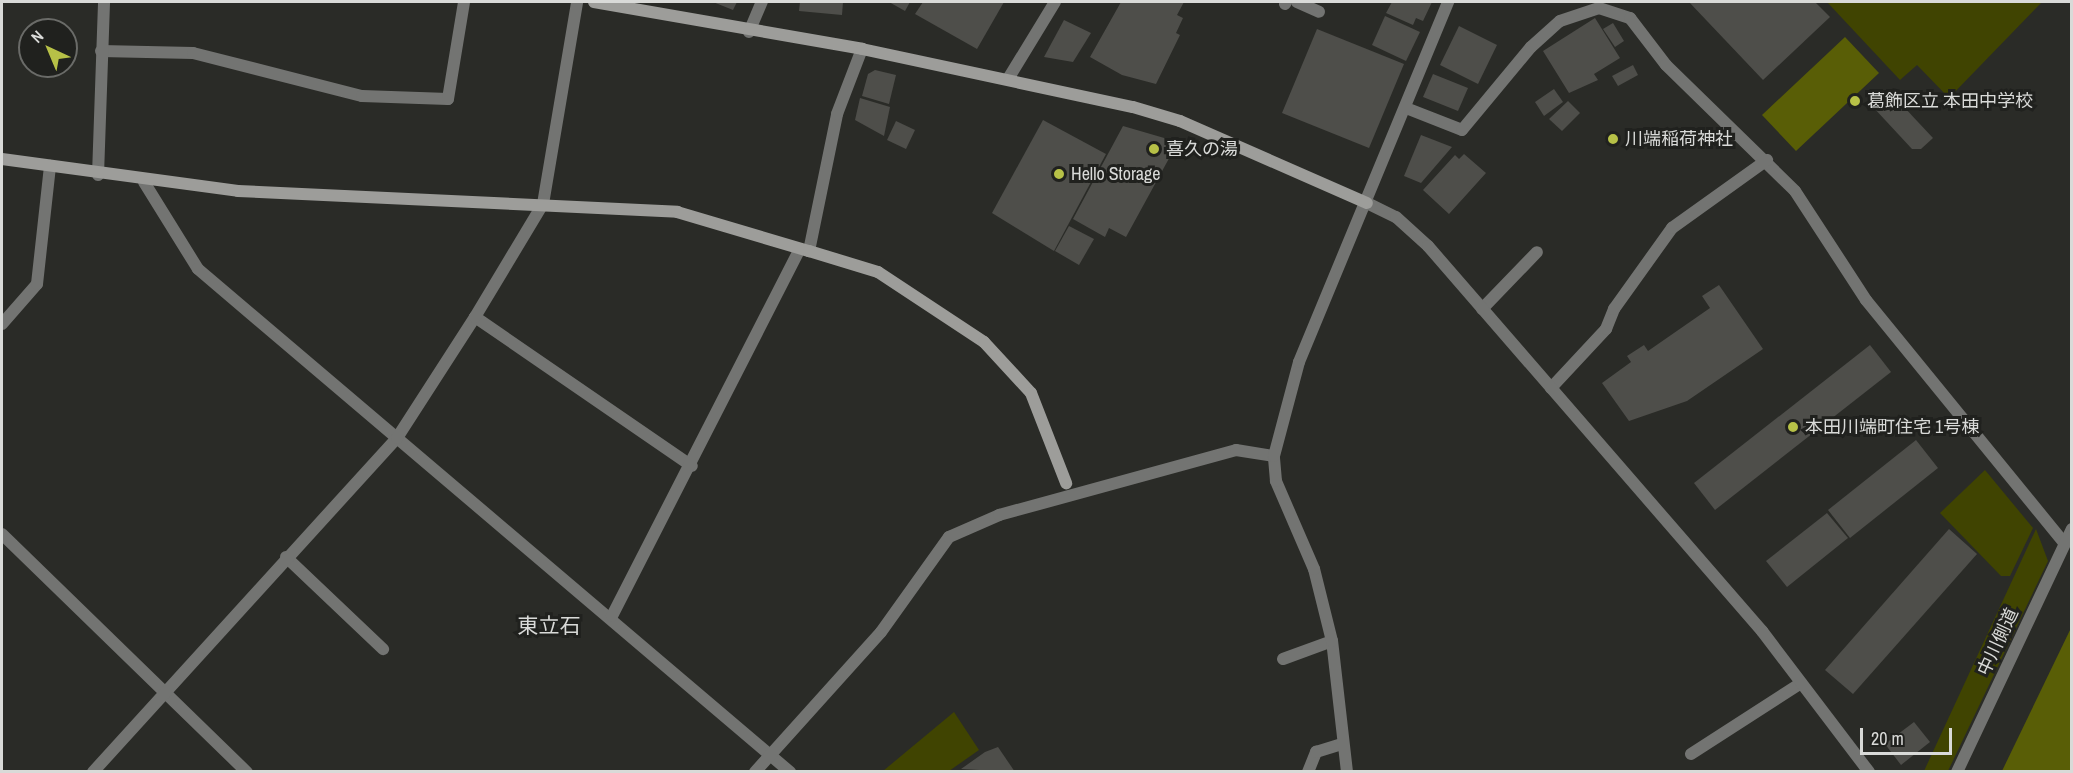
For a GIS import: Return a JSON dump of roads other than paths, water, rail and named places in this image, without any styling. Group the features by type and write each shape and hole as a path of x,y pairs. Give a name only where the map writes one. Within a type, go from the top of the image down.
{"street":[{"path":"98,175 104,2"},
{"path":"101,51 193,53 362,96 448,99 464,2"},
{"path":"93,771 397,438 475,317 543,204 577,2"},
{"path":"594,2 749,32 862,49 1008,79 1180,121 1367,203 1414,232 1551,388 1801,683 1869,771"},
{"path":"749,32 762,2"},
{"path":"1008,79 1054,2"},
{"path":"1289,2 1319,12"},
{"path":"1347,771 1342,744 1332,641 1314,569 1276,481 1274,456 1299,362 1367,203 1448,2"},
{"path":"1406,108 1462,130 1531,47 1560,21 1599,8 1630,18 1666,65 1767,160 1795,191 1866,300 2064,543"},
{"path":"612,616 805,250 837,114 862,49"},
{"path":"2,159 144,182 677,212 878,272 984,342 1031,393 1069,488"},
{"path":"1551,388 1606,328 1672,228 1767,160"},
{"path":"2,324 37,284 50,166"},
{"path":"144,182 198,269 612,616 790,771"},
{"path":"1482,309 1537,252"},
{"path":"475,317 692,466"},
{"path":"755,771 881,632 949,537 1069,488 1236,450 1274,456"},
{"name":"中川側道","path":"1956,771 2072,529"},
{"path":"2,534 163,695 247,771"},
{"path":"286,557 383,649"},
{"path":"1283,659 1332,641"},
{"path":"1692,754 1801,683"},
{"path":"1308,771 1316,752 1342,744"}],"place":[{"name":"葛飾区立 本田中学校","path":"1855,101"},
{"name":"川端稲荷神社","path":"1613,139"},
{"name":"喜久の湯","path":"1154,149"},
{"name":"Hello Storage","path":"1059,174"},
{"name":"本田川端町住宅 1号棟","path":"1793,427"}],"district":[{"name":"東立石","path":"549,626"}]}
